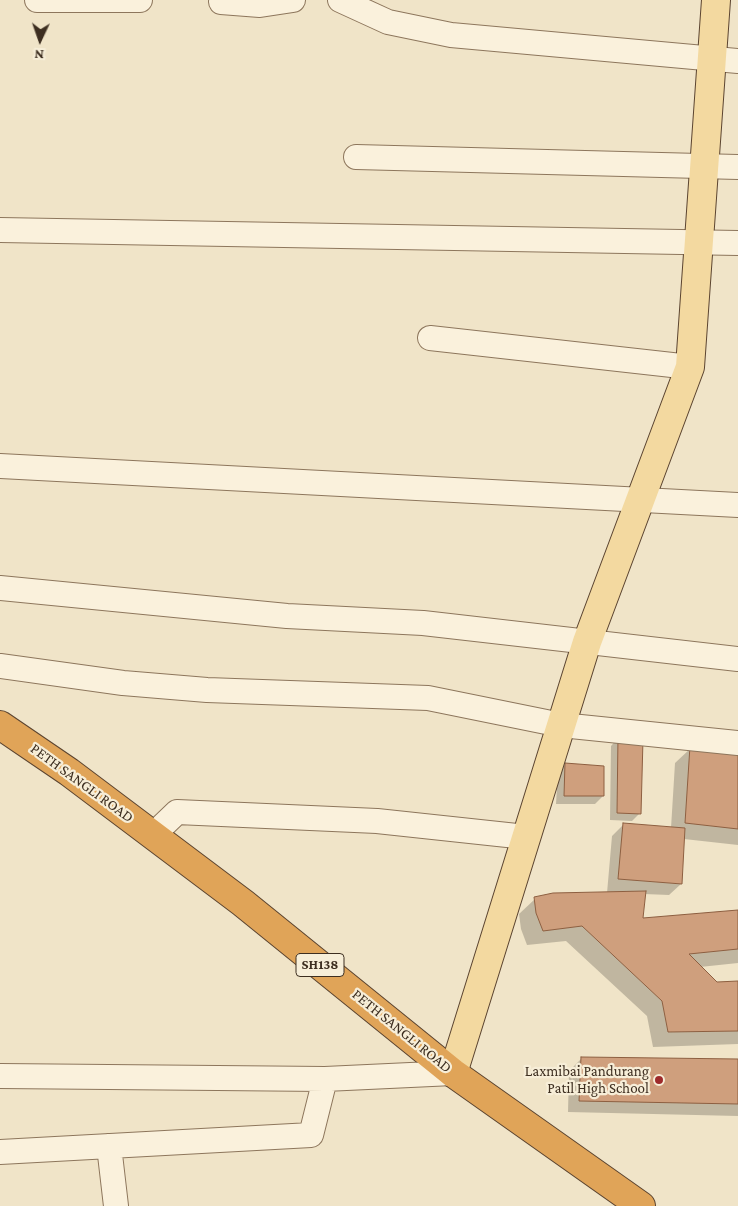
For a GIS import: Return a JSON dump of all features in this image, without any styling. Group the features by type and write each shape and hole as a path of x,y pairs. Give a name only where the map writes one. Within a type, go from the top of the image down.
{"highway":[{"name":"PETH SANGLI ROAD","path":"0,725 69,772 244,903 453,1073 641,1206"}],"main road":[{"path":"453,1073 587,642 690,367 704,166 725,60 716,0"}],"street":[{"path":"37,0 140,0"},
{"path":"221,2 260,5 293,0"},
{"path":"340,0 388,22 451,35 725,60"},
{"path":"356,157 738,167"},
{"path":"0,230 738,243"},
{"path":"430,338 690,367"},
{"path":"0,466 738,505"},
{"path":"0,588 207,609 422,623 738,659"},
{"path":"0,666 123,683 208,690 428,698 562,725 738,743"},
{"path":"153,835 177,812 376,820 526,837"},
{"path":"0,1076 325,1079 453,1073"},
{"path":"0,1152 310,1135 325,1079"},
{"path":"109,1146 116,1206"}],"building":[{"path":"618,737 643,739 641,814 617,813"},
{"path":"690,746 738,751 738,829 685,823"},
{"path":"565,763 604,766 604,796 564,796"},
{"path":"623,823 685,828 682,884 618,879"},
{"path":"646,891 643,918 738,910 738,949 689,954 717,982 738,981 738,1031 668,1032 662,1001 582,926 543,931 536,913 534,897 553,893"},
{"name":"Laxmibai Pandurang Patil High School","path":"581,1057 738,1059 738,1104 579,1101"}],"place":[{"name":"Laxmibai Pandurang Patil High School","path":"659,1080"}]}
